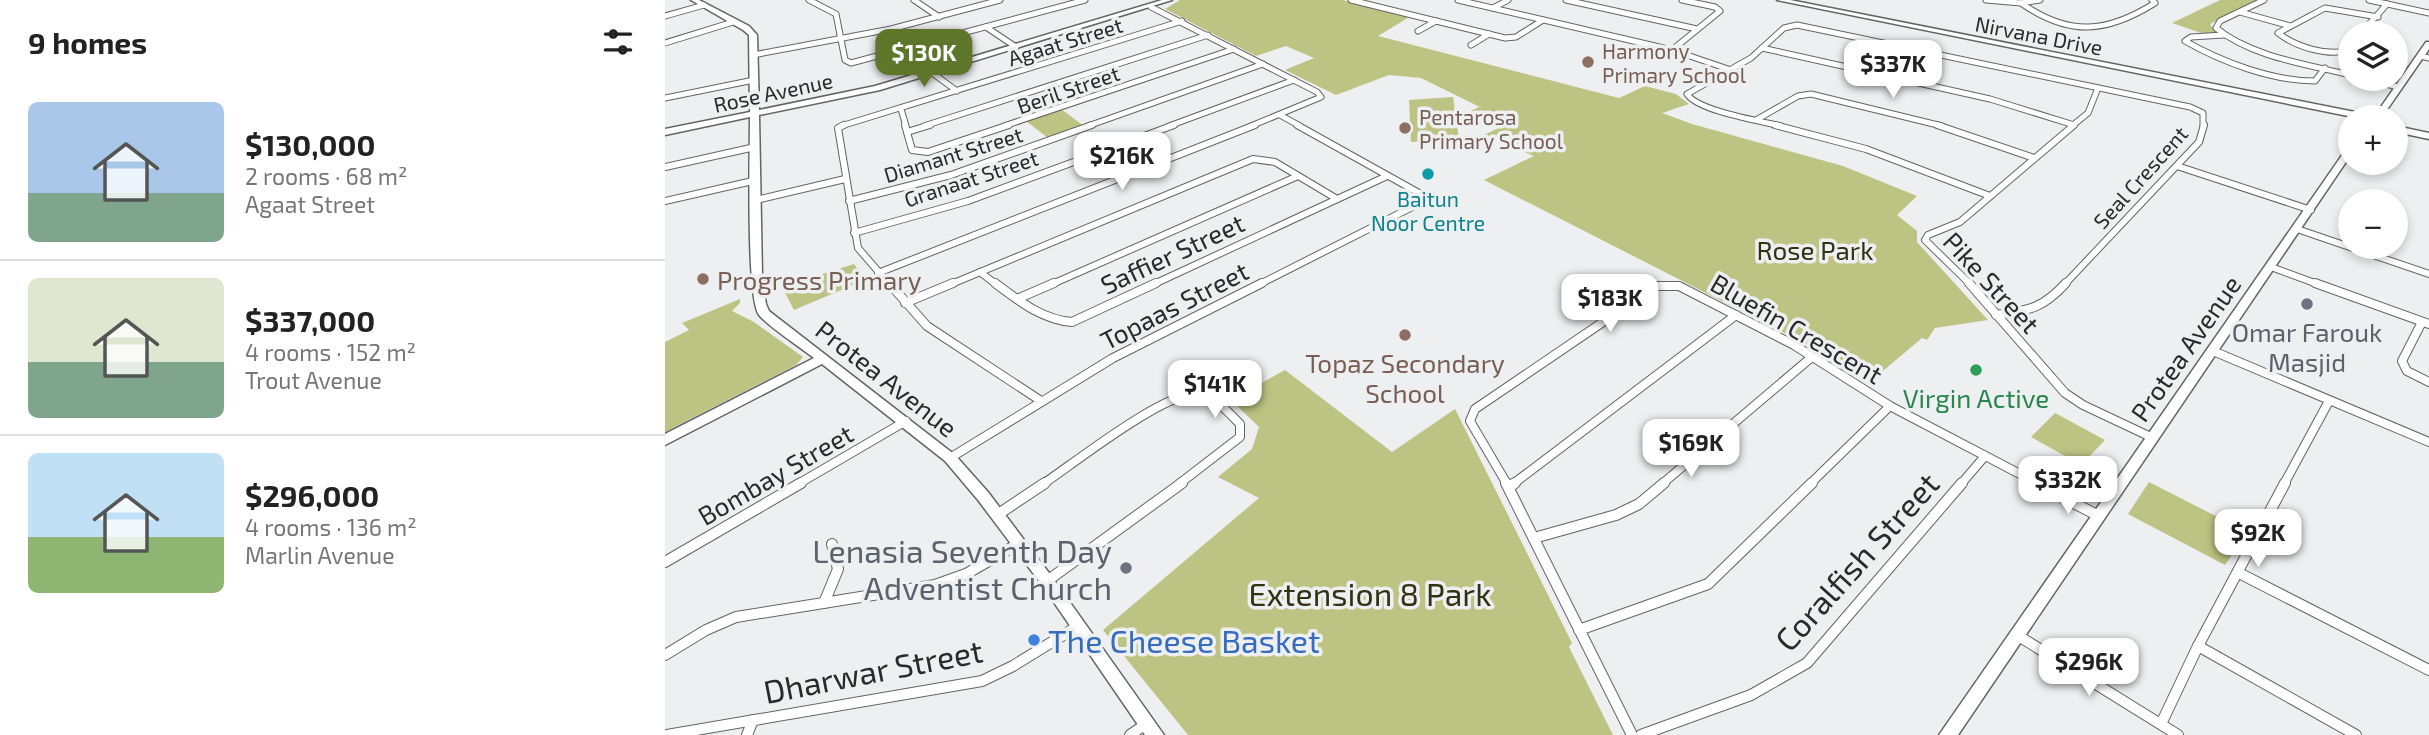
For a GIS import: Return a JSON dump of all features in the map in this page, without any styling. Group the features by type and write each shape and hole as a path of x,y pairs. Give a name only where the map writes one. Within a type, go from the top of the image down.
{"street":[{"path":"809,0 836,14 845,60 855,63 1085,0"},
{"path":"914,0 939,17"},
{"path":"753,55 939,17 1000,0"},
{"name":"Rose Avenue","path":"665,132 877,88 1169,0"},
{"path":"1351,0 1489,34 1514,37 1543,20"},
{"path":"1458,0 1672,50 1731,70"},
{"path":"1493,8 1508,0"},
{"path":"1566,0 1697,29"},
{"path":"1672,50 1720,10 1682,0"},
{"name":"Nirvana Drive","path":"1780,0 2338,112"},
{"path":"1986,0 2021,3 2040,0"},
{"path":"2021,3 2039,14 2097,28 2152,5 2155,2 2152,0"},
{"path":"2264,0 2216,24 2217,30 2276,55 2338,72"},
{"path":"2369,0 2429,13"},
{"path":"665,16 699,2"},
{"name":"Protea Avenue","path":"699,2 753,34 757,275 761,308 773,323 906,421 950,458 1047,581 1151,729"},
{"path":"2374,21 2387,4"},
{"path":"878,272 1318,100 1321,96 1151,7"},
{"path":"2338,53 2287,40 2278,34 2329,8 2378,17"},
{"path":"2240,12 2290,26"},
{"name":"Agaat Street","path":"845,179 838,128 848,122 901,109 1182,21"},
{"path":"1418,31 1436,21"},
{"path":"665,43 733,22"},
{"name":"Seal Crescent","path":"1990,196 1866,149 1711,108 1688,98 1689,93 1731,70 1786,27 1800,25 2190,107 2203,113 2205,120 2201,138 2048,302 2032,310 1996,315"},
{"path":"986,27 1016,47"},
{"path":"1471,45 1489,34"},
{"path":"901,109 907,132 1208,35"},
{"path":"2224,35 2191,37 2185,41 2254,69 2302,82 2315,81 2325,68"},
{"path":"2408,76 2425,57 2429,44"},
{"path":"1762,48 1990,99 2074,125"},
{"name":"Beril Street","path":"907,132 913,151 933,151 1234,49"},
{"name":"Diamant Street","path":"849,201 950,175 1263,64"},
{"path":"931,72 957,91"},
{"name":"Nirvana Drive","path":"2168,78 2338,117"},
{"path":"665,98 754,80"},
{"name":"Granaat Street","path":"854,233 968,201 1294,80"},
{"name":"Pike Street","path":"2098,88 2092,109 2074,125 1954,226 1928,235 1925,240 1965,278 2070,397 2153,438"},
{"path":"1756,120 1798,96 1811,94 1935,124 2034,158"},
{"path":"1280,115 1387,176"},
{"path":"2408,126 2429,130"},
{"path":"2408,133 2429,136"},
{"path":"665,167 755,147"},
{"path":"905,303 1251,160 1270,160 1337,200"},
{"path":"2177,166 2311,210"},
{"name":"Protea Avenue","path":"1948,735 2338,171"},
{"path":"1017,299 1298,176"},
{"name":"Saffier Street","path":"980,272 1017,299 1056,321 1076,321 1387,176"},
{"name":"Topaas Street","path":"950,458 1113,358 1424,201 1419,193 1387,176"},
{"path":"756,200 845,179 858,248 905,303 936,333 1041,401"},
{"path":"665,201 757,180"},
{"path":"2297,229 2429,274"},
{"path":"2271,267 2425,323 2402,361 2407,371 2429,382"},
{"name":"Bluefin Crescent","path":"1632,735 1509,487 1471,426 1471,418 1475,409 1656,286 1679,286 1736,315 1812,356 1891,406 2099,516"},
{"path":"1509,487 1736,315"},
{"path":"2213,351 2429,442"},
{"path":"1534,538 1616,515 1639,504 1812,356"},
{"path":"665,440 822,359"},
{"path":"997,515 1162,404 1182,395 1195,392 1206,394 1240,424 1242,433 1233,446 1047,581"},
{"path":"2161,724 2198,646 2329,401"},
{"path":"1579,630 1708,584 1891,406"},
{"name":"Bombay Street","path":"665,562 906,421"},
{"name":"Coralfish Street","path":"1641,735 1749,694 1785,678 1807,663 1985,456"},
{"path":"824,603 838,569 832,544"},
{"path":"665,655 716,624 736,617 915,590 949,581 1018,544"},
{"path":"2239,573 2429,670"},
{"name":"Dharwar Street","path":"667,735 982,681 1013,666 1078,626"},
{"path":"2017,635 2178,735"},
{"path":"2198,646 2357,735"},
{"path":"747,735 753,720"},
{"path":"1130,735 1151,729"}],"green space":[{"name":"Rose Park","path":"1180,0 1342,0 1411,16 1378,36 1619,98 1645,86 1676,94 1689,104 1662,113 1692,124 1843,166 1917,196 1897,215 1917,231 1917,242 1988,320 1935,328 1927,340 1922,338 1871,381 1820,351 1484,180 1534,156 1484,135 1511,122 1499,126 1480,117 1490,113 1508,121 1489,111 1468,121 1458,117 1479,107 1484,109 1421,78 1389,75 1336,95 1285,70 1314,58 1286,46 1256,56 1165,9"},
{"path":"2220,0 2259,0 2210,24 2217,34 2207,35 2172,23"},
{"path":"1453,97 1459,139 1411,142 1409,100"},
{"path":"1061,109 1084,126 1048,138 1026,121"},
{"path":"854,264 865,280 794,310 782,287"},
{"path":"740,299 740,303 732,311 754,322 803,357 796,365 665,432 665,342 689,330 682,323"},
{"name":"Extension 8 Park","path":"1285,370 1392,452 1455,409 1572,643 1569,647 1613,735 1188,735 1103,630 1259,498 1218,477 1252,449 1259,427 1231,400"},
{"path":"2055,413 2105,440 2081,465 2031,437"},
{"path":"2149,482 2247,532 2225,565 2128,514"}],"place":[{"name":"Harmony Primary School","path":"1588,62"},
{"name":"Pentarosa Primary School","path":"1405,128"},
{"name":"Baitun Noor Centre","path":"1428,174"},
{"name":"Progress Primary","path":"703,279"},
{"name":"Omar Farouk Masjid","path":"2307,304"},
{"name":"Topaz Secondary School","path":"1405,335"},
{"name":"Virgin Active","path":"1976,370"},
{"name":"Lenasia Seventh Day Adventist Church","path":"1126,568"},
{"name":"The Cheese Basket","path":"1034,640"}]}
